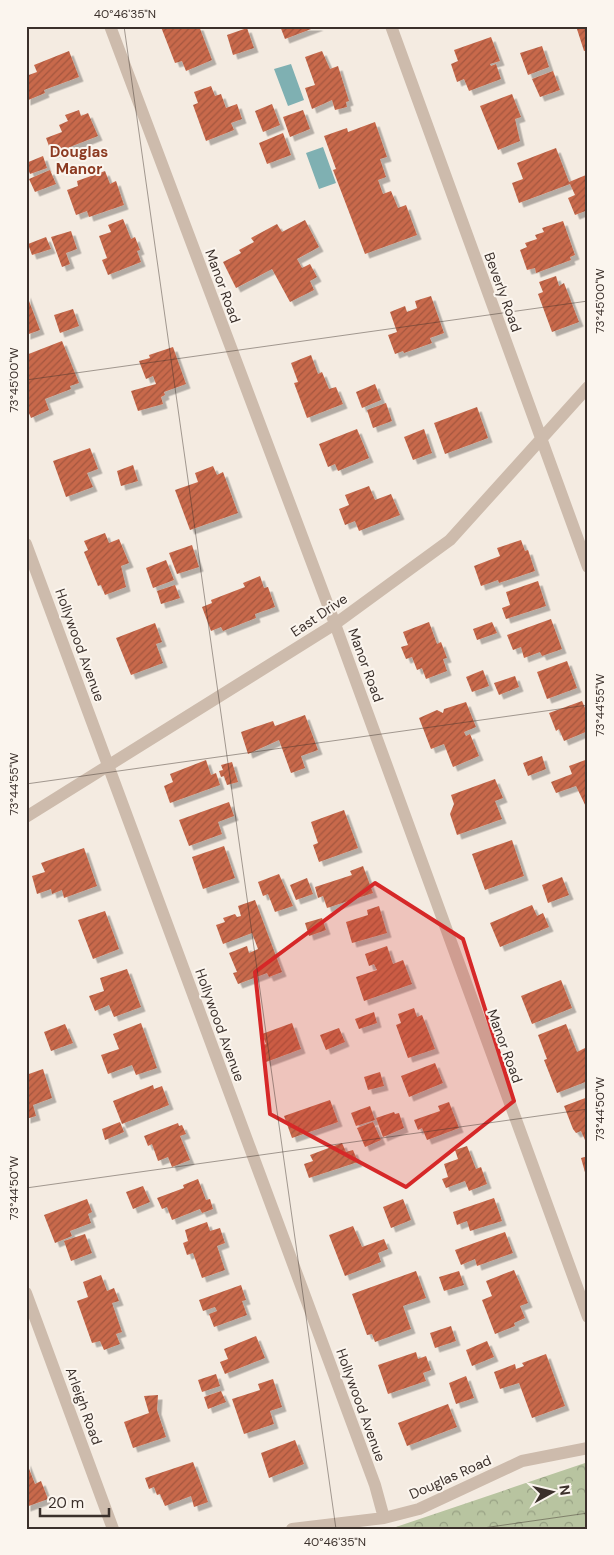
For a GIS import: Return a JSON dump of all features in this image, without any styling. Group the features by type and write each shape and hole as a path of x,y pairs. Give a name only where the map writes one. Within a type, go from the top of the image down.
{"street":[{"name":"Manor Road","path":"110,26 335,624 588,1317"},
{"name":"Beverly Road","path":"391,26 588,567"},
{"name":"East Drive","path":"26,817 335,624 450,540 588,387"},
{"name":"Hollywood Avenue","path":"26,544 376,1485 384,1518"},
{"name":"Arleigh Road","path":"26,1293 113,1529"},
{"name":"Douglas Road","path":"292,1529 384,1518 418,1509 522,1461 588,1448"}],"highlighted area":[{"path":"375,883 463,939 514,1101 406,1187 270,1114 255,972"}],"green space":[{"path":"588,1462 588,1529 390,1529"}],"water":[{"path":"291,64 304,100 288,106 274,69"},
{"path":"323,147 336,183 319,189 306,153"}],"building":[{"path":"199,26 212,60 186,71 182,61 175,63 161,27"},
{"path":"280,26 319,26 285,39"},
{"path":"576,26 588,26 588,50 584,51"},
{"path":"247,28 254,48 233,55 227,35"},
{"path":"491,37 500,61 490,64 491,66 496,64 501,79 469,91 464,79 457,82 451,64 458,61 454,50"},
{"path":"542,46 549,67 528,75 520,53"},
{"path":"69,51 79,77 44,90 45,93 26,101 26,76 37,72 34,65"},
{"path":"322,51 330,69 338,66 349,101 346,102 347,107 335,110 332,100 312,109 305,88 315,85 305,57"},
{"path":"553,71 560,90 540,97 532,79"},
{"path":"211,86 215,96 221,94 226,108 237,104 242,119 231,123 234,130 206,141 193,105 198,103 194,92"},
{"path":"512,94 521,117 515,119 520,141 498,150 480,106"},
{"path":"272,104 280,125 263,132 255,111"},
{"path":"79,110 81,116 88,113 98,136 52,154 46,138 62,132 59,125 68,121 65,115"},
{"path":"303,110 310,129 290,137 283,117"},
{"path":"375,122 387,157 380,159 386,177 378,180 383,194 391,191 398,208 406,205 417,235 365,254 333,170 336,169 324,136 347,128 348,132"},
{"path":"283,133 291,155 267,164 259,143"},
{"path":"556,148 569,182 586,175 588,210 575,215 568,198 575,195 570,184 519,203 512,183 523,179 517,163"},
{"path":"43,156 47,168 30,174 26,163"},
{"path":"50,170 56,184 35,192 29,179"},
{"path":"105,171 110,184 116,181 124,205 89,217 87,211 76,215 67,190 78,186 77,181"},
{"path":"123,219 131,239 135,237 140,250 137,251 141,262 108,275 102,260 107,258 99,236 111,232 108,225"},
{"path":"305,220 319,247 297,259 302,268 310,264 317,277 310,281 314,290 290,302 272,269 236,288 223,262 241,253 239,250 254,242 251,238 277,224 282,232"},
{"path":"563,221 575,255 570,257 571,260 536,273 535,268 527,270 520,250 527,247 525,243 537,239 535,235 544,232 542,228"},
{"path":"71,231 77,249 66,253 70,264 62,267 51,237"},
{"path":"46,237 51,249 32,255 28,244"},
{"path":"556,276 559,286 564,283 579,322 552,332 538,294 543,292 539,282"},
{"path":"26,293 40,330 26,335"},
{"path":"431,296 444,333 430,338 432,343 404,353 403,351 395,354 388,335 397,332 390,312 405,306 407,312 417,308 415,301"},
{"path":"73,309 79,326 60,333 54,315"},
{"path":"62,341 79,383 70,386 71,389 45,399 49,410 31,418 26,406 26,355"},
{"path":"173,347 186,384 164,392 165,395 161,397 163,404 138,411 131,391 156,384 153,376 146,379 139,361 150,358 149,355"},
{"path":"311,355 318,374 322,372 329,389 336,387 343,404 307,418 294,383 298,382 291,363"},
{"path":"375,384 381,400 362,408 356,392"},
{"path":"386,403 392,421 373,428 367,410"},
{"path":"477,407 488,438 445,454 434,423"},
{"path":"357,429 369,458 338,471 335,464 328,467 319,444"},
{"path":"424,429 432,453 413,460 404,437"},
{"path":"90,448 98,469 87,473 93,487 66,497 53,461"},
{"path":"133,465 138,481 121,486 117,471"},
{"path":"213,466 217,475 223,472 238,513 190,530 175,490 198,482 195,473"},
{"path":"369,486 375,500 391,494 400,515 359,531 355,521 345,525 339,509 349,505 345,495"},
{"path":"105,533 109,543 119,539 129,563 121,566 126,587 105,595 101,585 98,586 84,552 88,550 84,541"},
{"path":"521,540 525,551 528,550 535,571 499,583 498,580 481,586 474,566 500,556 497,548"},
{"path":"192,545 199,567 177,574 169,553"},
{"path":"166,560 174,580 153,588 146,568"},
{"path":"260,576 264,588 268,587 275,607 255,614 256,618 223,631 221,627 211,631 202,607 212,603 211,600 245,587 243,583"},
{"path":"538,581 546,606 506,619 502,608 510,605 506,592"},
{"path":"175,585 180,598 161,604 157,591"},
{"path":"551,619 562,649 542,656 540,652 524,658 521,647 513,650 507,635"},
{"path":"429,622 437,644 441,642 447,658 443,659 447,671 426,679 422,668 417,670 412,657 406,659 401,647 408,645 403,632"},
{"path":"492,622 497,633 477,640 473,629"},
{"path":"155,623 162,642 156,644 163,663 131,675 116,638"},
{"path":"567,661 577,688 547,699 537,672"},
{"path":"483,670 489,686 472,692 466,677"},
{"path":"515,676 519,687 499,695 494,683"},
{"path":"582,701 588,715 588,731 564,741 559,729 556,731 549,713"},
{"path":"466,702 476,727 464,732 466,736 470,734 479,756 453,767 444,744 431,749 419,718 437,710 443,713 444,709"},
{"path":"305,715 318,750 301,756 305,768 291,773 279,740 248,754 241,732 273,721 275,726"},
{"path":"542,756 546,769 528,776 523,763"},
{"path":"588,759 588,811 576,786 556,793 551,782 572,774 569,766"},
{"path":"206,760 211,775 216,773 220,785 170,803 164,786 173,782 170,774"},
{"path":"232,762 238,782 227,785 224,776 221,777 219,771 223,770 221,765"},
{"path":"495,779 503,798 495,801 502,819 457,835 450,814 454,804 451,795"},
{"path":"229,802 234,816 218,822 222,834 189,846 179,820"},
{"path":"344,810 358,848 319,862 313,845 318,843 311,822"},
{"path":"512,840 524,876 485,890 472,854"},
{"path":"224,846 235,878 203,889 192,857"},
{"path":"84,848 97,886 64,898 62,890 52,894 51,889 37,894 32,876 45,872 41,863"},
{"path":"363,866 373,893 327,908 323,896 318,898 315,887 352,875 350,871"},
{"path":"279,874 293,906 275,912 268,894 263,896 258,882"},
{"path":"562,877 569,895 548,903 542,885"},
{"path":"307,878 313,894 296,900 290,885"},
{"path":"255,900 282,972 269,977 267,973 238,984 233,973 237,972 229,953 247,946 249,953 258,949 252,933 223,944 216,925 225,922 223,918 235,914 237,917 241,916 238,906"},
{"path":"532,905 537,916 543,913 549,927 500,947 490,923"},
{"path":"379,906 387,933 352,943 346,922 368,915 367,910"},
{"path":"105,911 119,949 93,959 78,920"},
{"path":"322,918 326,930 309,936 305,923"},
{"path":"387,946 393,964 403,960 412,984 364,1001 356,977 377,970 374,964 369,966 365,954"},
{"path":"127,969 141,1007 114,1017 109,1005 95,1011 89,996 104,991 100,978"},
{"path":"561,980 572,1008 532,1024 521,996"},
{"path":"414,1008 417,1017 422,1015 435,1049 408,1058 396,1025 401,1023 398,1014"},
{"path":"374,1012 377,1023 359,1029 355,1019"},
{"path":"141,1023 157,1068 136,1075 132,1065 108,1074 101,1055 119,1049 113,1034"},
{"path":"292,1023 301,1049 266,1062 261,1046 266,1044 262,1034"},
{"path":"65,1024 73,1043 51,1051 44,1032"},
{"path":"566,1024 577,1052 585,1048 588,1056 588,1069 585,1070 588,1081 557,1093 544,1060 547,1059 538,1035"},
{"path":"339,1028 345,1042 326,1050 320,1035"},
{"path":"435,1063 443,1083 409,1097 401,1076"},
{"path":"43,1069 52,1098 33,1105 36,1116 26,1119 26,1075"},
{"path":"380,1072 384,1086 368,1090 364,1077"},
{"path":"153,1085 154,1089 162,1086 169,1105 122,1124 113,1101"},
{"path":"588,1097 588,1139 585,1140 581,1131 576,1133 573,1129 564,1106"},
{"path":"330,1100 338,1122 292,1138 284,1116"},
{"path":"449,1102 459,1128 427,1140 422,1128 418,1130 414,1120 440,1111 438,1106"},
{"path":"370,1106 375,1120 356,1126 351,1113"},
{"path":"394,1112 395,1114 399,1113 404,1128 383,1137 376,1118"},
{"path":"120,1122 124,1132 105,1140 102,1129"},
{"path":"373,1122 381,1140 365,1147 357,1128"},
{"path":"178,1123 179,1126 182,1125 186,1134 180,1136 190,1160 172,1167 168,1157 158,1161 152,1144 148,1146 144,1136"},
{"path":"342,1143 346,1152 353,1150 358,1162 309,1178 304,1164 313,1161 310,1155"},
{"path":"467,1146 476,1169 481,1167 487,1184 469,1191 465,1181 446,1188 442,1179 448,1177 444,1164 458,1159 455,1150"},
{"path":"588,1156 588,1183 581,1158"},
{"path":"198,1179 206,1200 210,1199 213,1209 202,1213 200,1209 172,1220 167,1207 162,1209 157,1198 184,1188 183,1185"},
{"path":"143,1186 150,1202 133,1209 126,1192"},
{"path":"494,1198 502,1221 470,1231 467,1221 457,1225 453,1212"},
{"path":"87,1199 92,1212 88,1214 91,1223 70,1231 72,1236 55,1243 44,1215"},
{"path":"403,1199 411,1220 391,1228 383,1207"},
{"path":"207,1222 210,1231 220,1228 225,1243 217,1246 225,1270 202,1278 193,1253 187,1255 183,1243 188,1241 185,1230"},
{"path":"353,1226 362,1247 384,1239 388,1249 378,1253 381,1262 345,1276 329,1235"},
{"path":"505,1232 513,1253 477,1266 475,1259 461,1265 455,1250"},
{"path":"85,1234 92,1253 71,1261 64,1241"},
{"path":"514,1270 528,1303 520,1306 525,1318 514,1323 515,1326 495,1334 482,1300 492,1296 486,1281"},
{"path":"416,1271 426,1298 403,1306 411,1329 375,1342 372,1334 367,1335 352,1294"},
{"path":"459,1271 464,1285 444,1291 439,1277"},
{"path":"101,1275 107,1291 114,1288 119,1301 112,1303 122,1332 116,1334 120,1344 104,1350 100,1341 92,1343 77,1301 88,1297 83,1282"},
{"path":"241,1285 246,1300 242,1301 247,1315 214,1327 209,1314 217,1311 215,1307 203,1311 199,1300"},
{"path":"451,1326 456,1341 435,1348 430,1333"},
{"path":"256,1336 265,1358 225,1374 220,1362 228,1359 224,1349"},
{"path":"487,1341 494,1357 472,1366 466,1350"},
{"path":"416,1352 418,1359 426,1356 431,1370 423,1373 426,1381 388,1394 378,1365"},
{"path":"546,1354 565,1406 532,1418 519,1383 500,1389 494,1372 515,1364 516,1369 524,1366 522,1363"},
{"path":"216,1374 220,1386 202,1392 198,1380"},
{"path":"466,1376 474,1398 456,1404 449,1383"},
{"path":"273,1379 282,1407 270,1411 274,1424 244,1434 232,1399 260,1390 258,1384"},
{"path":"221,1391 226,1402 208,1409 204,1397"},
{"path":"158,1395 157,1410 166,1437 133,1448 124,1422 149,1413 144,1396"},
{"path":"448,1404 457,1427 407,1446 398,1423"},
{"path":"295,1440 304,1464 269,1478 261,1453"},
{"path":"26,1461 35,1484 41,1481 48,1499 26,1507"},
{"path":"193,1462 208,1502 194,1507 191,1496 165,1506 160,1494 157,1495 154,1487 149,1489 145,1478"}],"district":[{"name":"Douglas Manor","path":"79,160"}]}
